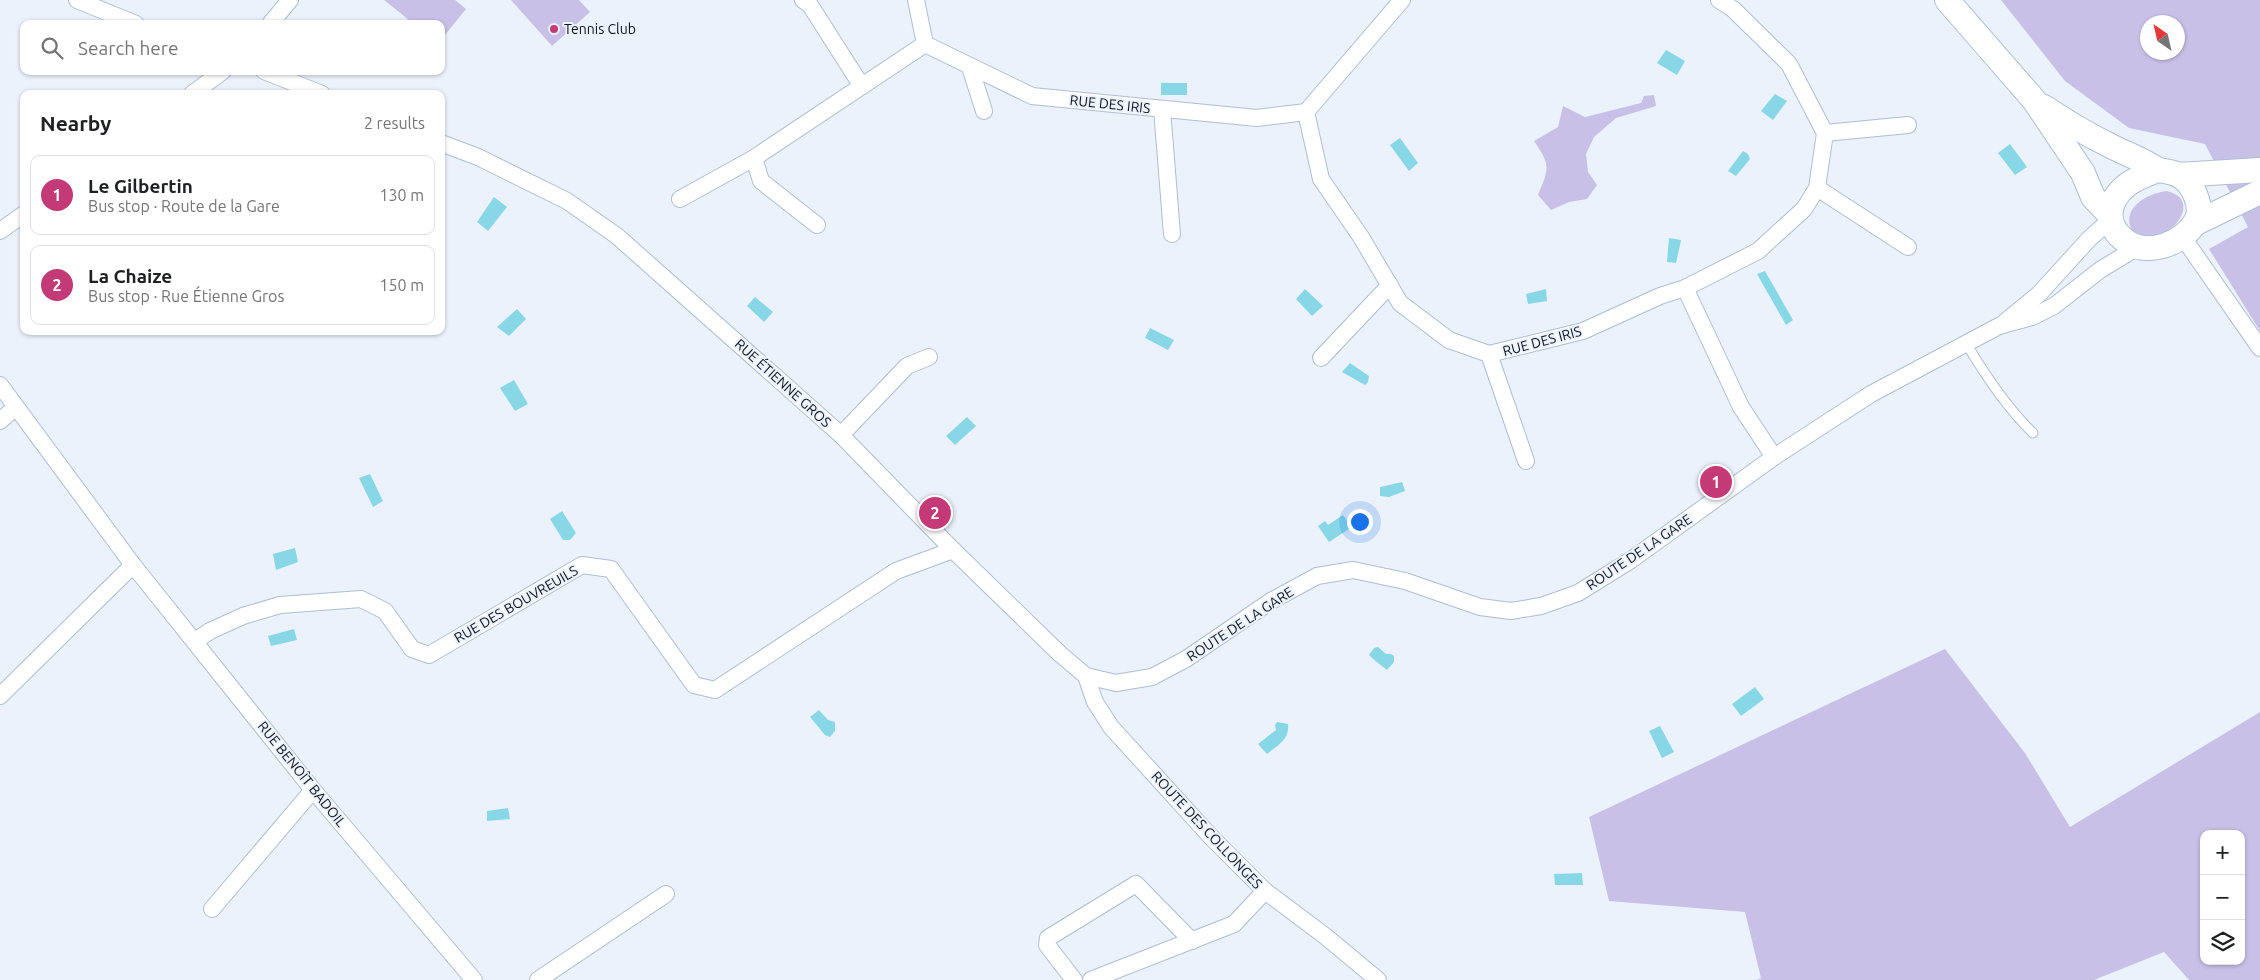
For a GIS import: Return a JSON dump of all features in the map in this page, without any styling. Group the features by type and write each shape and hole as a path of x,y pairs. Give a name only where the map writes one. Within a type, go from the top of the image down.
{"main road":[{"path":"1947,0 2034,100 2083,172 2093,197 2110,218 2114,230 2127,242 2138,248"},
{"path":"2034,100 2074,127 2110,146 2140,158 2188,184 2196,195 2199,208 2189,229"},
{"name":"ROUTE DE LA GARE","path":"2110,218 2115,198 2127,185 2168,172 2260,170"},
{"name":"ROUTE DE LA GARE","path":"2138,248 2150,249 2164,246 2189,229 2260,192"}],"street":[{"path":"77,0 126,20"},
{"path":"273,20 290,0"},
{"path":"803,0 810,5 861,85"},
{"path":"680,199 754,158 925,44 916,0"},
{"path":"1306,112 1402,0"},
{"path":"1719,0 1733,9 1789,64 1825,132 1817,188 1908,247"},
{"name":"RUE DES IRIS","path":"925,44 1032,96 1257,118 1306,112 1321,179 1361,237 1400,303 1449,340 1489,354 1583,331 1660,296 1685,288 1758,251 1804,209 1817,188"},
{"path":"970,67 984,111"},
{"path":"198,90 218,75"},
{"path":"274,75 312,90"},
{"path":"1162,109 1172,234"},
{"path":"1825,132 1908,125"},
{"name":"RUE ÉTIENNE GROS","path":"445,145 478,157 567,201 617,236 841,435 953,550 1060,654 1086,676"},
{"path":"754,158 761,181 817,225"},
{"path":"0,231 20,217"},
{"name":"ROUTE DE LA GARE","path":"1086,676 1116,683 1152,678 1186,658 1271,601 1317,576 1344,571 1354,570 1405,581 1480,607 1511,611 1541,606 1578,593 1631,560 1774,457 1870,394 1999,326 2039,294 2089,238 2110,218"},
{"path":"2189,229 2260,348"},
{"name":"ROUTE DE LA GARE","path":"1999,326 2032,317 2054,306 2100,270 2138,248"},
{"path":"1321,358 1390,285"},
{"path":"1685,288 1741,407 1774,457"},
{"path":"1489,354 1526,461"},
{"path":"841,435 907,366 929,357"},
{"name":"RUE BENOÎT BADOIL","path":"0,385 133,565 313,790 474,980"},
{"path":"0,422 16,407"},
{"name":"RUE DES BOUVREUILS","path":"195,641 210,631 242,616 280,605 361,599 385,611 412,650 429,655 582,565 611,569 694,685 716,690 896,571 953,550"},
{"path":"0,696 133,565"},
{"name":"ROUTE DES COLLONGES","path":"1086,676 1095,702 1111,727 1212,838 1265,891 1325,936 1378,980"},
{"path":"212,909 313,790"},
{"path":"1074,980 1047,945 1048,938 1136,884 1192,941"},
{"path":"1090,980 1234,924 1265,891"},
{"path":"538,980 666,894"}],"lane":[{"path":"1966,343 1993,385 2020,420 2033,433"}],"shaded area":[{"path":"384,0 455,0 466,9 445,35 445,20 409,20"},
{"name":"Tennis Club","path":"511,0 579,0 590,12 552,46"},
{"path":"2001,0 2260,0 2260,331 2209,249 2248,227 2205,144 2129,128 2065,81"},
{"path":"1654,95 1656,106 1616,118 1594,137 1586,154 1588,172 1597,185 1587,199 1569,202 1551,210 1538,195 1546,173 1546,162 1534,141 1558,127 1563,106 1585,117 1641,103 1644,96"},
{"path":"2167,191 2178,196 2183,203 2180,219 2164,234 2154,237 2144,238 2133,232 2130,224 2132,209 2151,195"},
{"path":"1945,649 2025,753 2070,827 2260,712 2260,980 2189,980 2164,952 2094,980 1757,980 1761,978 1745,912 1609,901 1589,817"}],"water":[{"path":"1666,50 1685,61 1677,75 1657,63"},
{"path":"1161,83 1187,83 1187,95 1161,95"},
{"path":"1775,94 1787,101 1773,120 1761,111"},
{"path":"1400,138 1418,163 1409,171 1390,145"},
{"path":"2010,144 2027,167 2015,175 1998,153"},
{"path":"1743,151 1748,154 1750,159 1736,176 1728,171"},
{"path":"494,197 507,207 488,231 477,222"},
{"path":"1669,238 1681,240 1676,263 1667,262"},
{"path":"1765,271 1793,320 1786,325 1757,274"},
{"path":"1305,289 1323,306 1312,316 1296,299"},
{"path":"1546,289 1547,301 1528,304 1526,294"},
{"path":"755,297 773,312 764,322 747,306"},
{"path":"517,309 526,319 509,336 497,327"},
{"path":"1150,328 1174,340 1168,350 1145,338"},
{"path":"1350,363 1369,376 1368,382 1365,385 1342,372"},
{"path":"514,380 528,404 515,411 500,388"},
{"path":"967,417 976,426 955,445 946,436"},
{"path":"370,474 383,501 373,507 359,478"},
{"path":"1402,482 1405,491 1389,497 1380,496 1380,487"},
{"path":"562,511 576,533 570,540 563,540 550,519"},
{"path":"1343,515 1352,527 1329,542 1318,526 1325,521 1328,525"},
{"path":"295,548 298,562 276,570 273,554"},
{"path":"294,629 297,640 271,646 268,636"},
{"path":"1378,647 1386,654 1394,656 1394,662 1387,670 1369,655 1374,648"},
{"path":"1755,687 1764,699 1741,716 1732,704"},
{"path":"819,710 828,720 835,722 835,731 830,737 825,735 810,717"},
{"path":"1277,722 1288,724 1287,734 1267,754 1258,744 1276,730 1275,725"},
{"path":"1660,726 1674,752 1662,758 1649,731"},
{"path":"508,808 510,819 487,821 487,811"},
{"path":"1582,873 1583,885 1555,885 1554,874"}],"place":[{"name":"Tennis Club","path":"554,29"},
{"name":"Le Gilbertin","path":"1716,482"},
{"name":"La Chaize","path":"935,513"}]}
